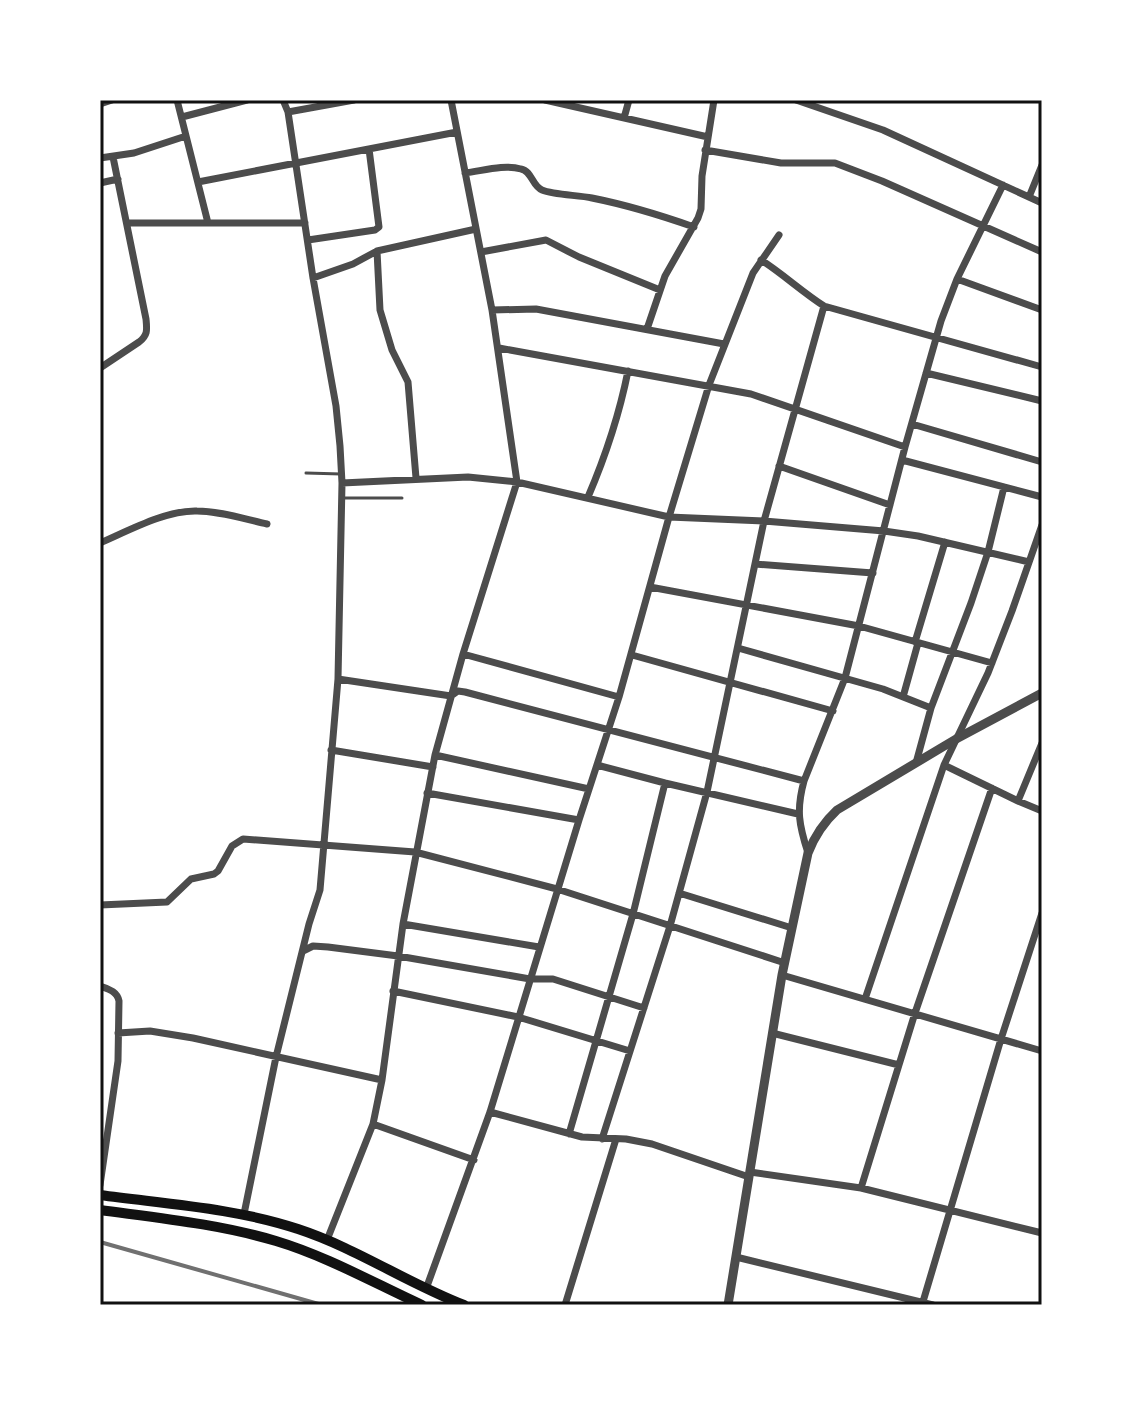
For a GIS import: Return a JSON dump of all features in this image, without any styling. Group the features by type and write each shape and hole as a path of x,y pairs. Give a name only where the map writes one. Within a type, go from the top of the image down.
{"main road":[{"path":"100,1195 244,1214 286,1225 327,1240 464,1305"},
{"path":"100,1210 230,1229 278,1242 422,1305"}],"street":[{"path":"100,104 112,100"},
{"path":"177,100 208,223"},
{"path":"182,117 247,100"},
{"path":"244,1214 276,1057 320,890 338,679 342,483 336,406 288,112 283,100"},
{"path":"288,112 354,100"},
{"path":"327,1240 373,1124 415,852 435,755 517,482 499,348 451,100"},
{"path":"545,100 708,137"},
{"path":"624,118 629,100"},
{"path":"647,329 672,261 694,227 701,209 705,150 714,100"},
{"path":"796,100 883,130 1042,203"},
{"path":"198,182 457,132"},
{"path":"100,158 134,153 186,136"},
{"path":"308,240 379,227 369,149"},
{"path":"705,150 781,163 835,163 1042,252"},
{"path":"100,368 139,342 147,331 113,157"},
{"path":"1029,197 1042,165"},
{"path":"465,173 524,169 541,190 629,206 694,227"},
{"path":"100,183 118,179"},
{"path":"808,853 800,829 799,797 845,678 936,338 957,279 1003,185"},
{"path":"127,223 305,223"},
{"path":"313,278 353,264 377,251 476,229"},
{"path":"426,1289 490,1112 632,655 709,385 747,288 761,260 779,235"},
{"path":"481,252 546,240 660,290"},
{"path":"377,251 380,310 392,350 408,382 416,478"},
{"path":"761,260 824,306 1042,367"},
{"path":"957,279 1042,310"},
{"path":"602,1139 670,926 707,792 764,521 824,306"},
{"path":"492,310 536,309 724,344"},
{"path":"499,348 751,394 905,447"},
{"path":"588,497 608,450 628,371"},
{"path":"926,373 1042,401"},
{"path":"912,424 1042,462"},
{"path":"902,460 1042,497"},
{"path":"779,466 890,505"},
{"path":"342,483 468,477 517,482 669,517 884,531 1029,562"},
{"path":"916,763 931,708 988,552 1004,487"},
{"path":"100,543 165,516 196,510 267,524"},
{"path":"865,999 944,765 992,663 1042,525"},
{"path":"903,697 945,542"},
{"path":"755,564 873,573"},
{"path":"650,587 859,626 992,663"},
{"path":"738,648 883,689 931,708"},
{"path":"463,654 619,697"},
{"path":"632,655 833,711"},
{"path":"338,679 451,696 458,691 465,692 804,781"},
{"path":"728,1305 782,975 808,853 819,829 837,810 956,739 1042,693"},
{"path":"1018,801 1042,743"},
{"path":"331,750 433,767"},
{"path":"435,755 589,789"},
{"path":"597,765 798,814"},
{"path":"944,765 1042,811"},
{"path":"569,1134 633,914 665,783"},
{"path":"861,1188 915,1013 992,788"},
{"path":"427,793 579,820"},
{"path":"100,905 167,902 191,879 218,871 232,846 243,839 415,852 557,889 785,963"},
{"path":"679,893 792,928"},
{"path":"923,1304 1001,1039 1042,913"},
{"path":"403,924 539,947"},
{"path":"303,951 313,946 398,956 530,979 553,979 644,1008"},
{"path":"1031,946 1042,949"},
{"path":"782,975 1042,1051"},
{"path":"100,986 113,991 118,997 118,1061 100,1185"},
{"path":"393,991 518,1017 630,1051"},
{"path":"118,1033 150,1031 193,1038 382,1080"},
{"path":"772,1033 899,1065"},
{"path":"490,1112 592,1139 652,1144 750,1175 861,1188 1042,1233"},
{"path":"373,1124 474,1160"},
{"path":"565,1305 616,1139"},
{"path":"736,1257 933,1305"}],"lane":[{"path":"306,473 341,474"},
{"path":"342,498 402,498"}],"railway":[{"path":"100,1242 322,1305"}]}
